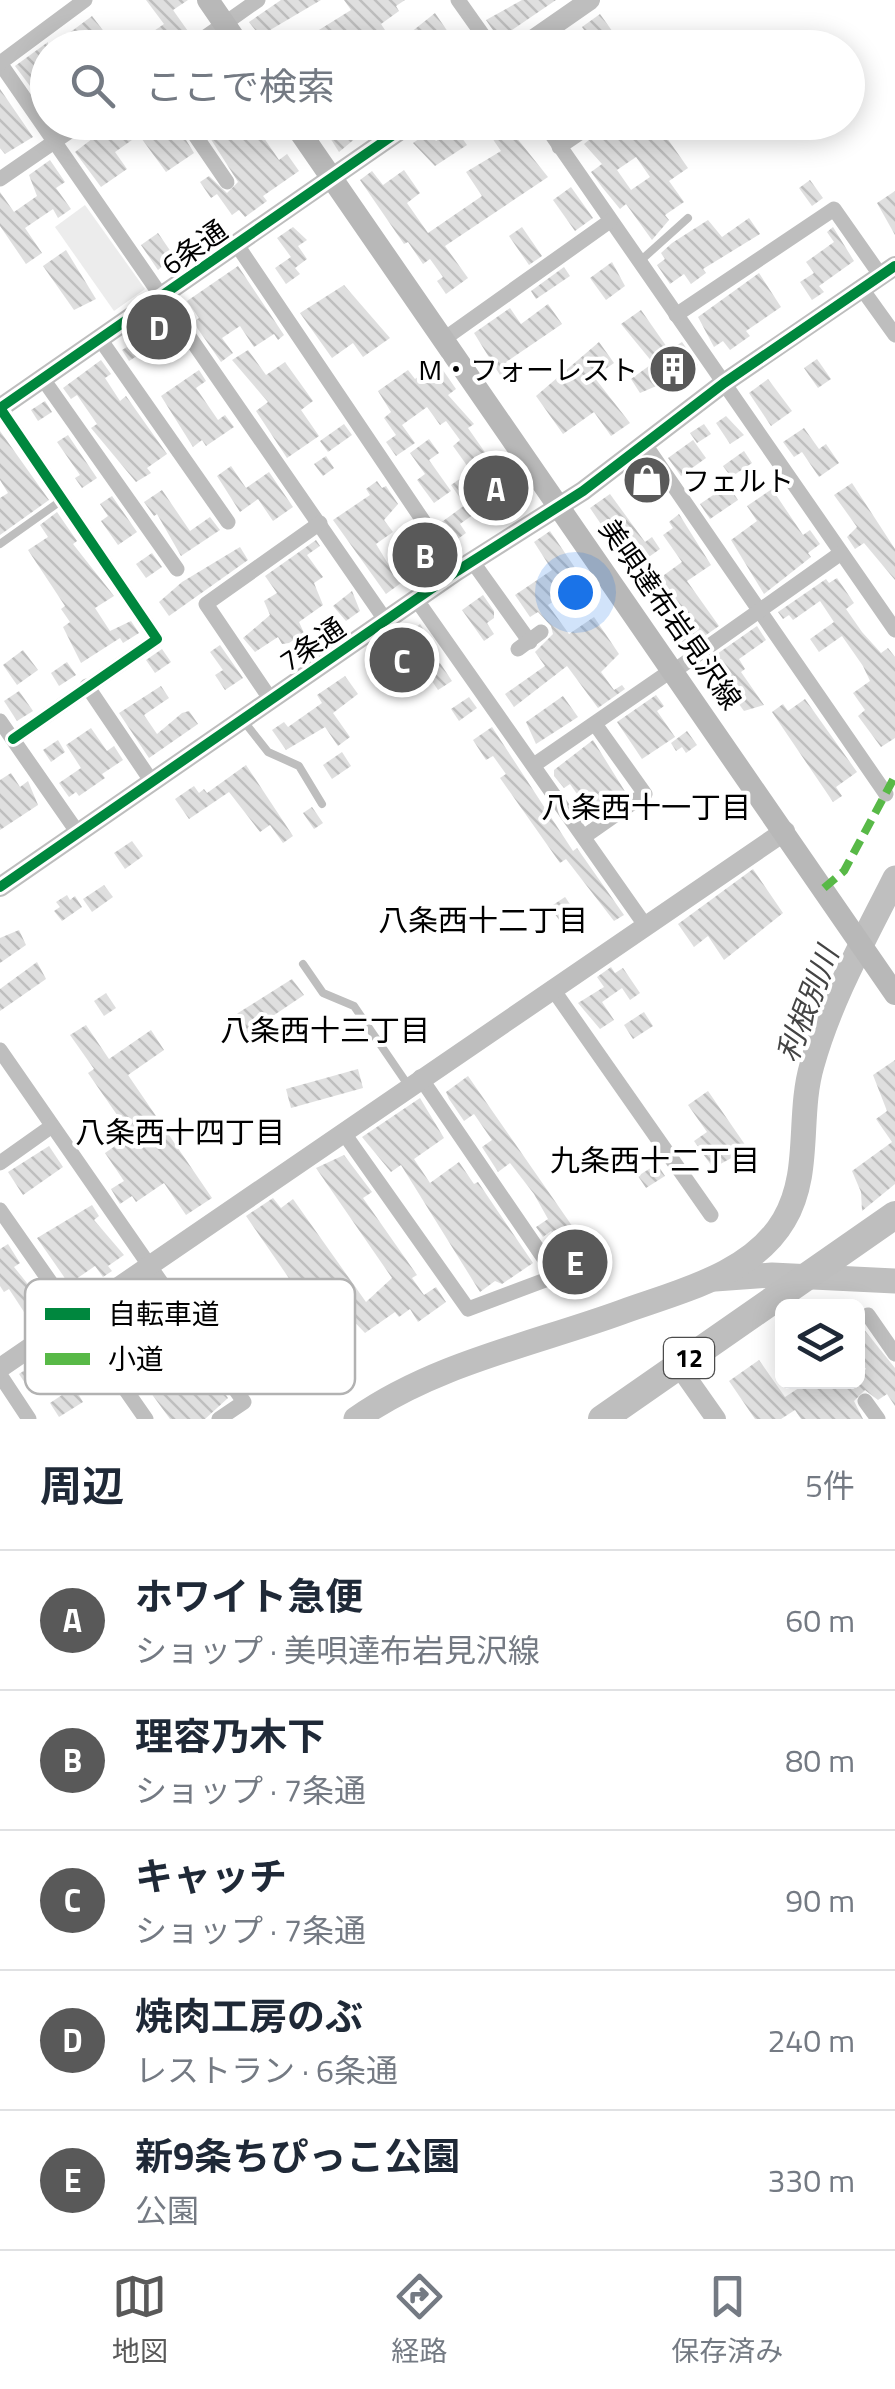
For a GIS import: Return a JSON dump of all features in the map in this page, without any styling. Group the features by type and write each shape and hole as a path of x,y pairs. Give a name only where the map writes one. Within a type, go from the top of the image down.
{"highway":[{"name":"12","path":"793,1299 895,1216"},
{"name":"12","path":"854,1253 895,1235"},
{"name":"12","path":"602,1419 775,1312"},
{"name":"12","path":"629,1419 683,1372"}],"main road":[{"path":"208,0 228,30"},
{"name":"美唄達布岩見沢線","path":"306,140 895,994"}],"street":[{"path":"45,30 85,0"},
{"path":"216,30 258,0"},
{"path":"458,0 479,30"},
{"path":"547,30 590,0"},
{"path":"30,41 0,63 30,106"},
{"path":"0,179 58,140"},
{"path":"199,140 228,182"},
{"name":"6条通","path":"2,402 42,379 386,140"},
{"path":"555,140 895,630"},
{"path":"559,147 569,140"},
{"path":"55,142 386,621"},
{"path":"676,315 834,209 888,271"},
{"path":"444,339 610,220"},
{"path":"237,244 464,566 530,641"},
{"name":"7条通","path":"1,884 646,446 724,384 888,271"},
{"path":"862,288 895,335"},
{"path":"100,339 228,522"},
{"path":"42,379 177,570"},
{"path":"2,402 62,500 158,639 13,739"},
{"path":"646,446 886,794"},
{"path":"270,700 206,604 320,523"},
{"path":"534,765 842,554"},
{"path":"416,599 645,925"},
{"path":"88,686 152,782"},
{"path":"0,721 78,833"},
{"path":"584,836 645,794 596,724"},
{"path":"130,1279 414,1081 785,831"},
{"path":"552,988 711,1215"},
{"path":"0,1050 159,1279"},
{"path":"343,1132 468,1309 556,1276 414,1081"},
{"path":"0,1163 52,1126"},
{"path":"0,1210 49,1279"},
{"path":"868,1315 895,1354"},
{"path":"25,1353 0,1372 29,1419"},
{"path":"683,1372 716,1419"},
{"path":"129,1394 146,1419"},
{"path":"219,1419 244,1402 238,1394"},
{"path":"866,1401 878,1419"}],"lane":[{"path":"639,262 688,218"},
{"path":"0,544 62,500"},
{"path":"242,720 268,752 299,766 322,804"},
{"path":"303,964 322,992 354,1006 414,1081"}],"shaded area":[{"path":"85,205 145,289 114,311 55,227"},
{"path":"585,1239 598,1267 569,1281 552,1257"}],"building":[{"path":"146,0 188,0 173,10 187,30 155,30 164,24"},
{"path":"281,0 321,0 270,30 255,30 249,22"},
{"path":"344,0 405,0 396,6 399,11 381,24 385,30 319,30 351,10"},
{"path":"522,0 556,0 512,30 493,30 486,20"},
{"path":"435,13 447,30 414,30"},
{"path":"600,14 611,30 584,30 582,27"},
{"path":"92,16 103,30 73,30"},
{"path":"30,55 30,86 15,66"},
{"path":"0,89 30,133 30,139 5,154 0,148"},
{"path":"91,140 132,140 115,152 127,169 101,187 75,152"},
{"path":"143,140 186,140 194,153 166,172"},
{"path":"211,140 265,140 279,160 287,154 299,171 263,196 267,201 245,217 239,210 232,215 217,194 211,198 200,182 209,176 227,193 238,182"},
{"path":"331,140 353,140 339,152"},
{"path":"463,140 467,145 435,166 413,143"},
{"path":"493,140 518,140 548,177 445,246 468,278 446,294 437,281 443,277 430,259 423,264 408,242 404,244 360,180 372,171 383,185 404,170 420,193 407,203 428,233 482,196 466,172 501,151"},
{"path":"589,140 668,140 688,168 669,181 684,202 665,215 669,220 652,240 626,204 620,209 591,172 602,164 584,144","holes":["636,157 650,177 631,190 617,170"]},
{"path":"50,160 65,182 56,188 71,209 58,218 53,209 25,228 42,253 26,264 0,226 0,192 14,212 37,196 29,175"},
{"path":"810,180 823,198 812,206 799,188"},
{"path":"571,187 593,218 575,231 553,200"},
{"path":"895,191 895,235 877,203"},
{"path":"749,218 760,234 703,269 706,273 691,284 684,274 670,284 657,265 665,259 661,253 672,243 708,220 722,237"},
{"path":"293,227 307,240 298,246 307,259 295,268 300,274 286,284 275,268 291,257 277,238"},
{"path":"522,227 542,256 529,265 509,236"},
{"path":"833,227 854,261 819,286 824,292 812,300 800,282 814,273 806,262 834,242 827,232"},
{"path":"158,233 178,262 167,269 164,265 158,270 141,245"},
{"path":"66,250 96,299 74,310 43,266"},
{"path":"612,262 625,286 606,300 590,278"},
{"path":"238,266 284,335 278,340 274,334 254,347 240,326 222,338 233,353 221,362 193,322 199,318 187,301"},
{"path":"564,267 570,276 536,299 531,291"},
{"path":"759,273 781,307 746,331 750,336 730,350 723,341 714,347 698,317"},
{"path":"344,285 390,338 363,357 353,343 332,358 300,313"},
{"path":"548,304 562,324 506,362 510,368 500,375 474,333 510,308 521,324"},
{"path":"641,310 669,350 682,342 698,365 669,386 661,384 640,393 631,379 653,363 621,324"},
{"path":"161,317 171,331 164,335 180,356 170,363 152,346 129,361 122,350 132,344 129,340"},
{"path":"599,342 614,363 594,377 630,423 611,436 594,412 563,434 536,396"},
{"path":"248,350 266,375 285,362 313,401 301,410 319,436 287,458 256,411 268,402 232,360"},
{"path":"817,359 831,379 818,388 804,368"},
{"path":"101,360 111,374 105,378 120,401 126,396 167,454 147,468 151,473 136,482 91,428 97,424 77,395 71,399 63,388"},
{"path":"438,363 456,389 448,395 474,424 468,428 519,501 500,515 491,502 460,524 466,533 452,543 439,524 465,505 451,485 471,471 453,446 460,440 446,421 440,425 427,407 402,425 415,443 396,456 386,442 396,435 384,418 391,412 378,391 408,370 415,379"},
{"path":"199,370 206,381 196,388 218,420 225,415 234,427 206,446 202,440 193,447 161,396"},
{"path":"768,379 792,411 771,426 749,393"},
{"path":"45,401 52,412 38,421 31,410"},
{"path":"726,416 744,435 730,444 716,423"},
{"path":"344,424 352,435 328,452 320,441"},
{"path":"704,424 711,434 697,443 690,433"},
{"path":"804,428 819,449 826,444 839,463 819,477 802,452 794,457 783,442"},
{"path":"0,431 49,500 0,535 0,498 8,493 0,480"},
{"path":"68,435 97,478 82,488 75,478 80,475 57,442"},
{"path":"429,439 439,453 429,460 451,491 434,503 417,480 425,474 410,453"},
{"path":"693,440 706,458 681,476 668,458"},
{"path":"744,451 752,463 731,477 723,466"},
{"path":"326,456 334,468 323,476 314,464"},
{"path":"231,466 246,488 269,472 293,507 273,521 258,499 240,512 217,476"},
{"path":"647,467 659,484 648,491 636,474"},
{"path":"377,481 382,488 386,486 398,504 384,520 393,532 376,544 390,567 413,551 409,546 421,537 436,559 399,580 401,583 386,594 333,520 370,495 366,489"},
{"path":"852,483 895,549 895,580 864,543 855,549 847,537 857,527 834,495"},
{"path":"728,485 738,500 710,519 700,504"},
{"path":"772,489 803,535 810,530 820,544 808,553 811,557 764,594 731,540 757,521 747,506"},
{"path":"162,490 190,531 210,517 220,530 181,556 157,514 154,516 144,502"},
{"path":"610,494 645,542 652,537 660,549 646,559 660,578 682,562 663,535 673,528 669,522 679,514 711,565 687,581 719,626 686,649 590,508"},
{"path":"112,496 137,532 118,545 101,521 108,516 100,504"},
{"path":"57,512 77,541 73,544 114,596 95,608 110,631 131,621 139,633 123,643 120,638 81,663 63,627 70,622 61,609 65,606 28,550 48,537 40,525"},
{"path":"550,531 584,581 548,605 569,634 594,617 619,654 601,672 614,690 622,685 625,689 598,708 567,666 514,707 505,694 545,666 535,652 553,634 551,626 538,612 530,617 515,595 552,570 534,542"},
{"path":"316,540 320,546 307,555 323,577 314,583 323,605 299,622 304,633 289,643 282,644 278,637 255,652 243,638 270,615 264,601 277,593 265,576"},
{"path":"240,547 248,560 169,616 159,602 182,582"},
{"path":"152,553 162,567 146,578 136,564"},
{"path":"837,578 854,603 846,609 862,632 881,653 888,648 895,657 895,738 881,747 858,716 865,710 853,693 870,681 863,666 842,636 819,652 810,639 834,622 820,601 793,620 789,615 783,619 778,612 826,579 829,583"},
{"path":"352,591 360,611 346,621 333,606"},
{"path":"483,595 494,611 494,618 487,623 494,634 484,641 462,610"},
{"path":"420,624 432,642 410,657 427,683 409,696 402,687 410,682 391,655 410,643 406,636"},
{"path":"757,626 766,640 739,659 745,669 741,672 764,705 744,711 707,661"},
{"path":"220,645 243,678 225,690 215,675 223,670 210,652"},
{"path":"162,649 171,662 155,673 146,660"},
{"path":"23,650 38,670 17,685 3,665"},
{"path":"67,662 76,675 59,686 51,673"},
{"path":"440,663 452,681 438,690 426,672"},
{"path":"345,676 358,694 333,713 350,737 338,746 325,727 286,750 272,730 284,722 288,727 322,703 317,695"},
{"path":"161,686 169,698 144,715 157,734 189,711 198,724 149,758 119,713"},
{"path":"19,691 33,711 17,721 4,701"},
{"path":"656,695 664,706 657,711 675,737 642,759 617,722"},
{"path":"563,696 578,717 536,744 526,722"},
{"path":"469,697 477,708 459,721 451,709"},
{"path":"805,699 857,772 836,787 842,796 833,802 772,712 783,704 788,711"},
{"path":"492,727 573,851 577,848 624,915 614,921 566,859 560,863 500,778 506,774 493,756 486,760 473,740"},
{"path":"91,728 107,751 114,746 123,760 79,796 76,792 69,797 59,783 81,768 66,745"},
{"path":"687,731 697,745 686,753 682,747 676,751 671,743"},
{"path":"58,740 65,752 51,762 43,750"},
{"path":"593,740 626,793 592,817 588,811 583,814 576,805 582,801 570,784 564,788 554,770"},
{"path":"342,752 351,766 332,779 323,765"},
{"path":"246,765 293,836 283,843 270,825 260,832 229,792 189,819 175,799 194,786 199,793 204,789 207,793"},
{"path":"11,773 20,787 28,781 38,805 0,830 0,780"},
{"path":"312,807 323,823 314,829 303,813"},
{"path":"132,841 143,856 125,869 114,853"},
{"path":"753,869 783,913 724,960 708,936 694,947 678,924"},
{"path":"104,885 113,897 92,912 83,899"},
{"path":"67,895 70,900 75,896 82,907 62,921 54,911 60,907 56,902"},
{"path":"565,897 584,924 569,934 550,907"},
{"path":"19,930 26,945 0,963 0,938"},
{"path":"37,962 46,979 0,1011 0,989"},
{"path":"611,967 615,973 623,968 640,993 630,1000 622,988 602,1002 614,1020 600,1029 578,1003 604,987 597,977"},
{"path":"292,979 304,995 243,1036 232,1020 238,1013"},
{"path":"106,993 116,1008 104,1016 94,1001"},
{"path":"644,1012 653,1026 633,1039 624,1025"},
{"path":"86,1025 109,1059 151,1030 164,1050 128,1075 212,1198 186,1215 164,1183 136,1202 132,1196 120,1204 111,1189 124,1181 105,1153 131,1135 88,1073 94,1069 70,1035"},
{"path":"895,1060 895,1184 862,1211 861,1192 852,1171 892,1142 876,1119 887,1111 873,1075"},
{"path":"358,1069 363,1088 291,1108 286,1089"},
{"path":"468,1076 577,1233 564,1242 551,1231 543,1237 536,1227 548,1219 534,1194 510,1163 498,1172 482,1147 492,1140 474,1114 464,1121 449,1099 446,1092"},
{"path":"708,1091 748,1149 713,1168 694,1141 707,1132 688,1105"},
{"path":"420,1098 444,1138 414,1159 430,1183 459,1162 474,1184 478,1182 533,1263 502,1284 495,1281 480,1292 401,1165 391,1172 362,1137"},
{"path":"49,1146 63,1167 23,1195 8,1172"},
{"path":"344,1155 372,1192 363,1198 417,1275 412,1278 424,1295 436,1287 446,1302 418,1322 410,1309 399,1317 395,1312 365,1333 355,1323 355,1286 366,1302 392,1278 316,1168"},
{"path":"657,1164 665,1176 646,1188 638,1176"},
{"path":"273,1198 281,1208 293,1199 350,1279 290,1279 246,1216"},
{"path":"92,1205 99,1216 94,1220 124,1255 108,1266 112,1271 103,1277 95,1266 76,1279 66,1279 37,1238"},
{"path":"8,1244 20,1263 14,1267 25,1281 25,1313 9,1289 4,1292 0,1286 0,1249"},
{"path":"865,1331 895,1368 895,1406 887,1394 878,1400 865,1390 854,1401 863,1419 801,1419 795,1410 781,1419 755,1419 729,1381 759,1360 775,1383 775,1389 785,1397 797,1389 865,1389"},
{"path":"64,1394 78,1394 83,1402 59,1417 50,1403"},
{"path":"152,1394 225,1394 228,1398 205,1419 170,1419"}],"waterway":[{"name":"利根別川","path":"356,1419 451,1369 712,1279 753,1255 770,1239 784,1220 798,1183 808,1084 828,1017 895,878"},
{"path":"715,1279 772,1275 895,1281"}],"marked path":[{"path":"824,888 844,871 895,776"}],"cycle path":[{"path":"13,739 157,639 0,408 386,140"},
{"path":"0,887 457,571 583,491 724,383 895,266"}],"place":[{"name":"焼肉工房のぶ","path":"159,327"},
{"name":"M・フォーレスト","path":"673,369"},
{"name":"フェルト","path":"647,480"},
{"name":"ホワイト急便","path":"496,488"},
{"name":"理容乃木下","path":"425,555"},
{"name":"キャッチ","path":"402,660"},
{"name":"新9条ちぴっこ公園","path":"575,1262"}],"district":[{"name":"八条西十一丁目","path":"646,807"},
{"name":"八条西十二丁目","path":"483,920"},
{"name":"八条西十三丁目","path":"325,1030"},
{"name":"八条西十四丁目","path":"180,1132"},
{"name":"九条西十二丁目","path":"655,1160"}]}
